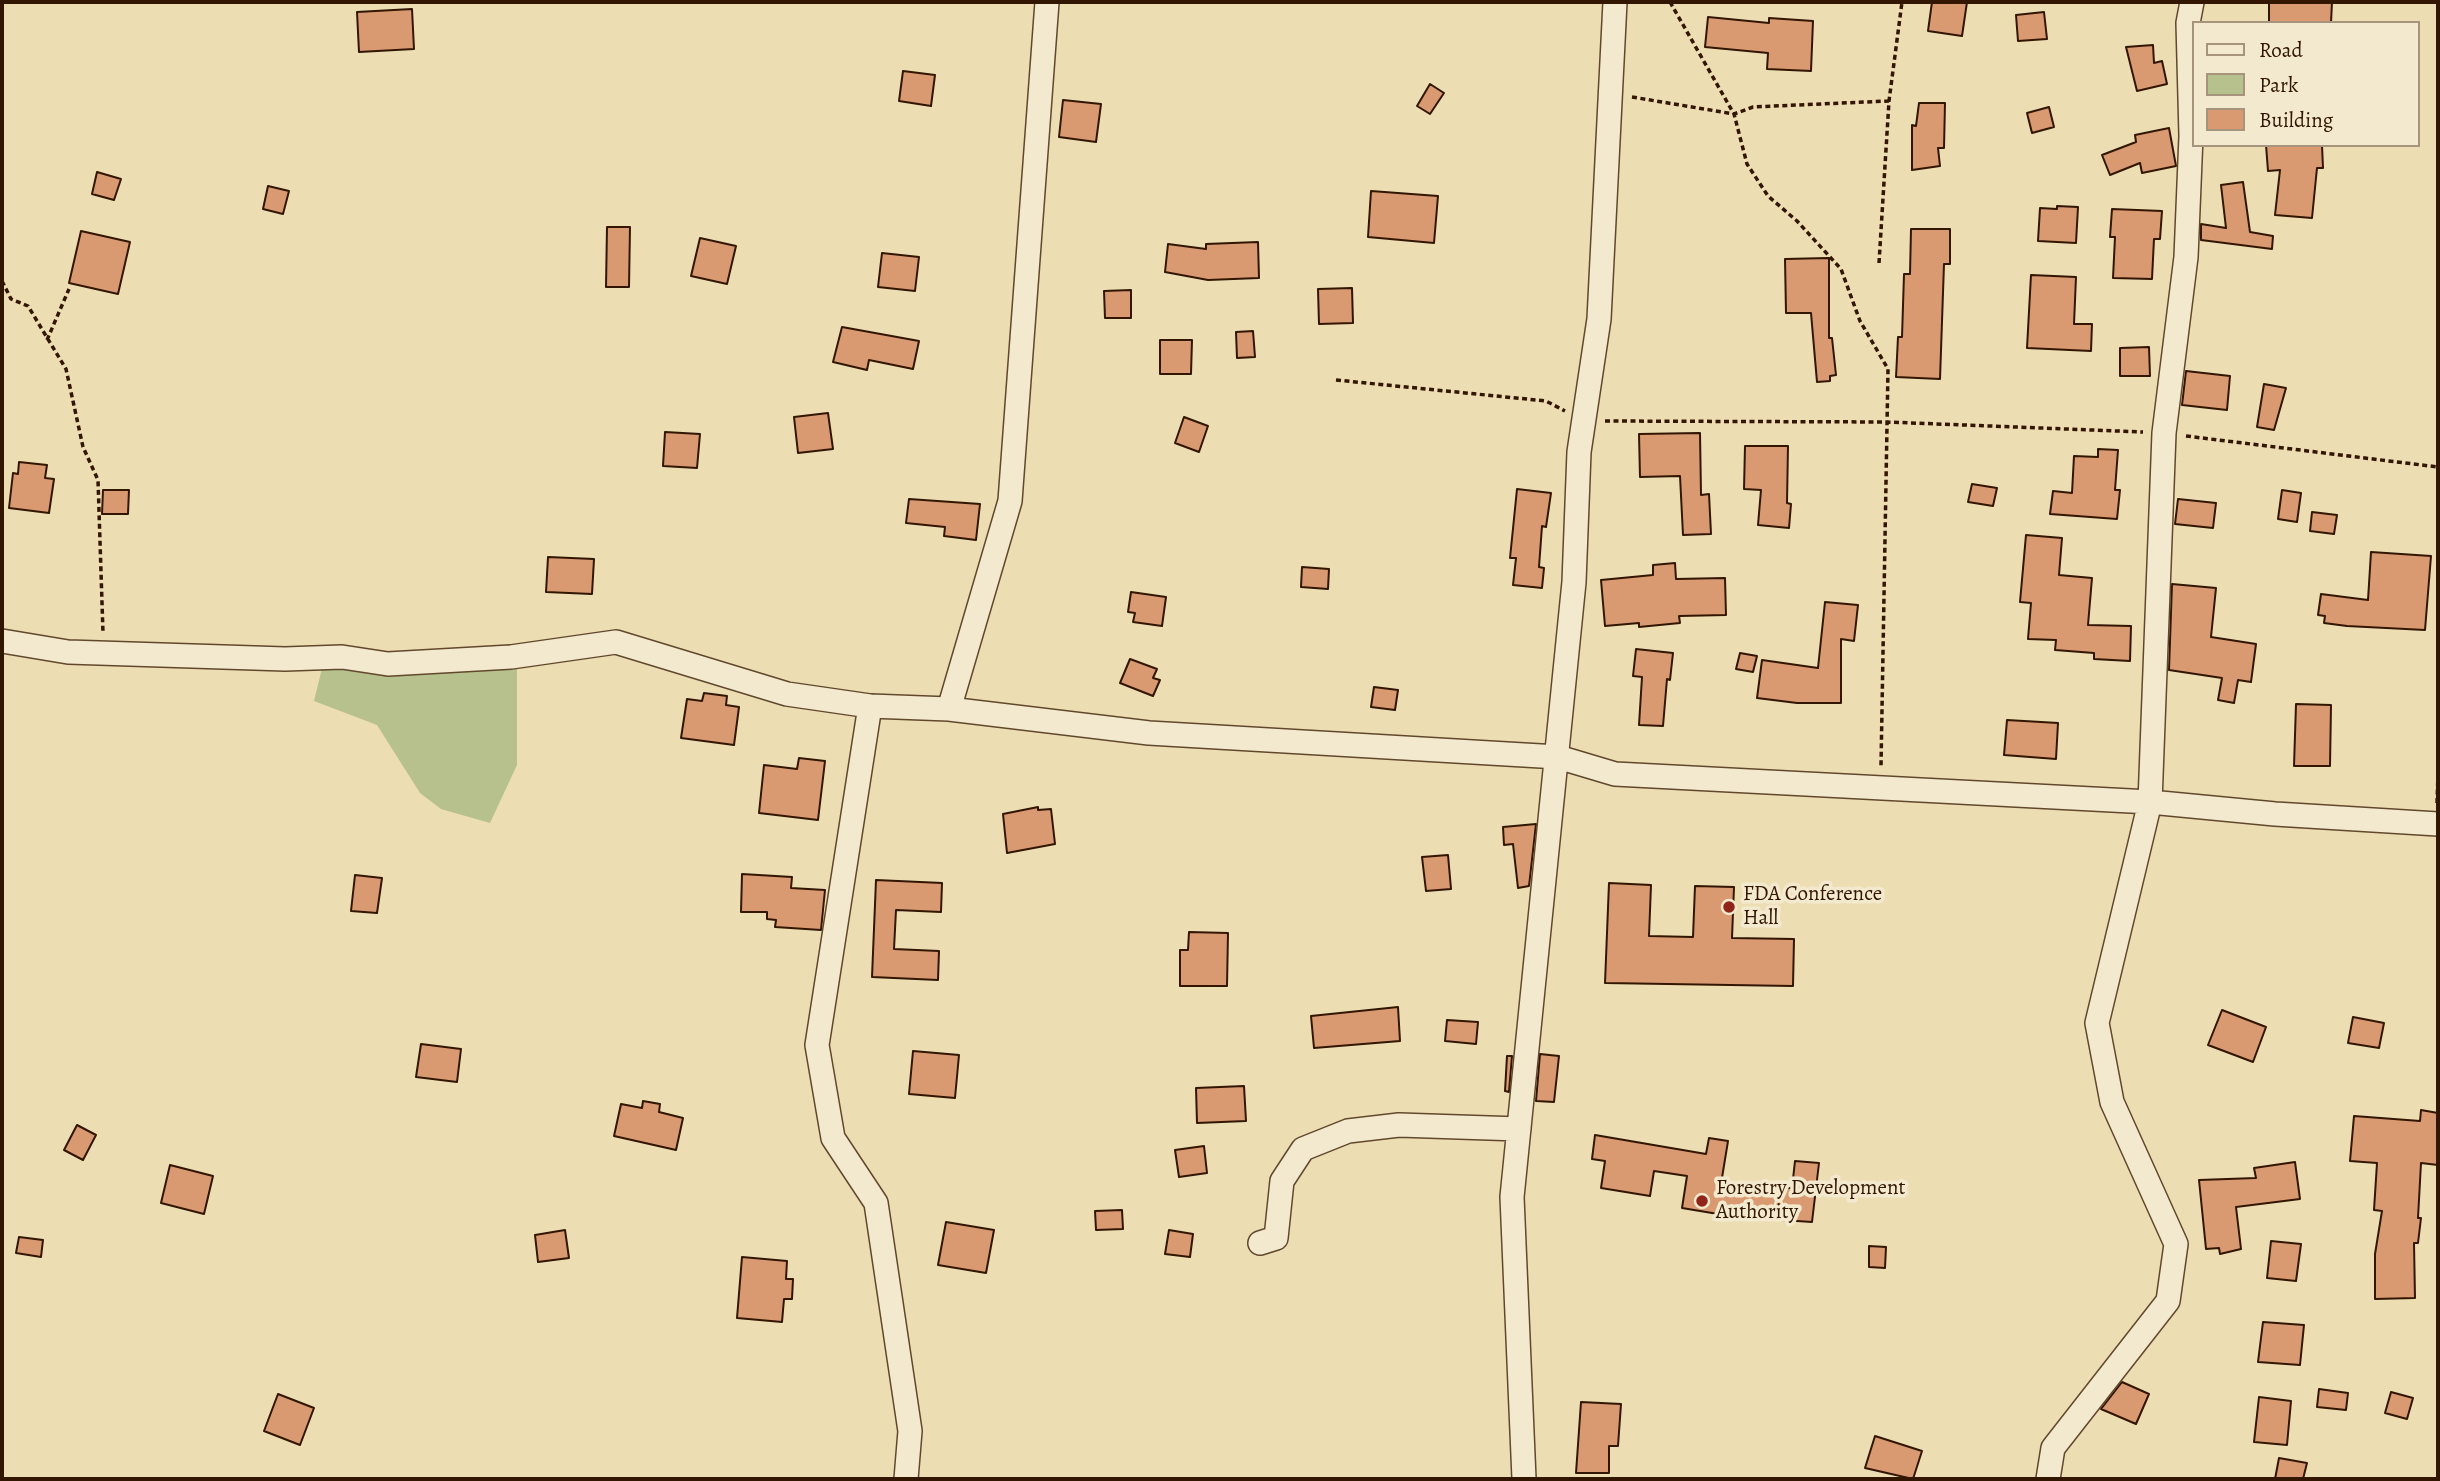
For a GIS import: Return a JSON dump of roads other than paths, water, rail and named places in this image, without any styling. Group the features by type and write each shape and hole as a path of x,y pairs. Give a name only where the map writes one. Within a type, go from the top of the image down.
{"street":[{"path":"950,709 1010,501 1047,2"},
{"path":"1524,1479 1512,1197 1558,757 1584,421 1599,319 1613,94 1615,2"},
{"path":"2048,1479 2053,1448 2168,1301 2176,1244 2112,1102 2097,1023 2150,802 2164,433 2186,257 2191,136 2188,23 2192,2"},
{"path":"2,641 68,652 285,659 342,657 388,664 511,657 616,642 787,694 870,706 950,709 1149,733 1558,757 1615,774 2150,802 2275,814 2437,824"},
{"path":"870,706 817,1045 833,1138 876,1203 910,1431 906,1479"},
{"path":"1260,1243 1276,1238 1282,1181 1303,1149 1348,1131 1399,1125 1520,1129"}],"place":[{"name":"FDA Conference Hall","path":"1729,907"},
{"name":"Forestry Development Authority","path":"1702,1201"}]}
